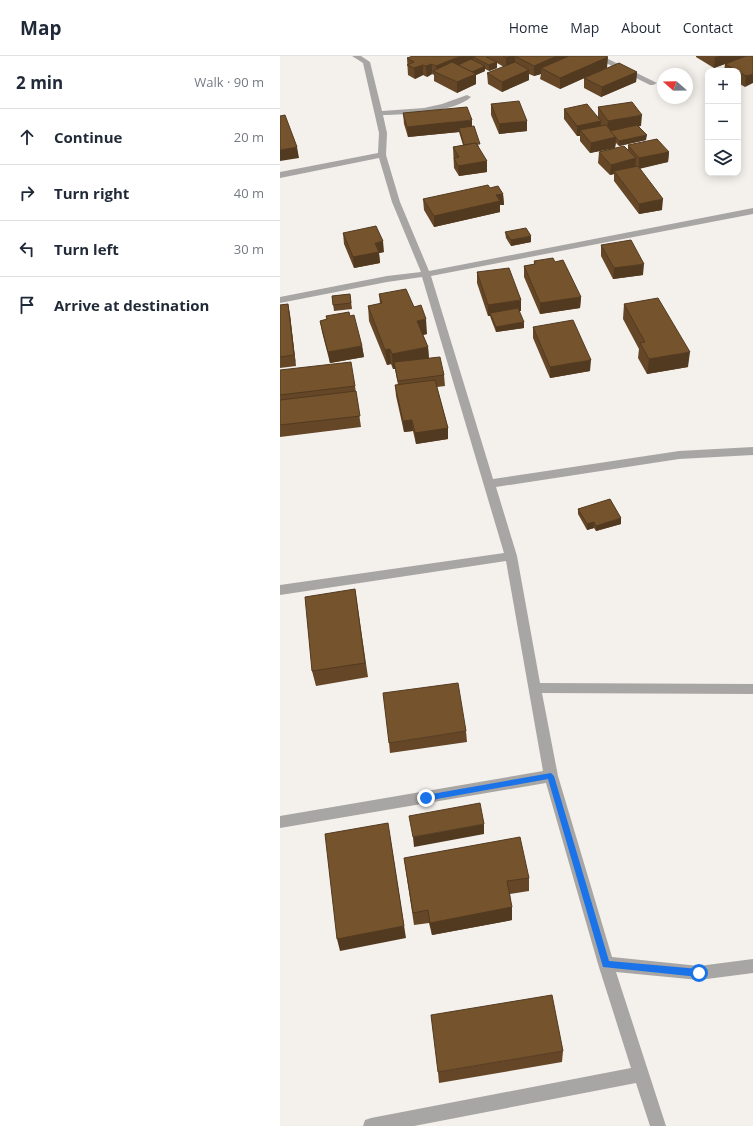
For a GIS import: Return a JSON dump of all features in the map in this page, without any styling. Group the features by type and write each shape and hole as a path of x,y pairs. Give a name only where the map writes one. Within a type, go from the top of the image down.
{"street":[{"path":"356,56 366,62 383,134 382,155 396,202 426,274 511,556 551,776 606,964 658,1126"},
{"path":"596,56 652,84"},
{"path":"379,113 409,113 433,110 467,97"},
{"path":"280,175 382,155"},
{"path":"280,300 387,279 426,274 753,211"},
{"path":"489,484 679,455 753,451"},
{"path":"280,590 511,556"},
{"path":"536,688 753,689"},
{"path":"280,822 551,776"},
{"path":"606,964 699,973 753,966"},
{"path":"371,1126 642,1074"}],"building":[{"path":"413,56 461,56 436,66 432,64 414,68 407,65 414,62 407,58"},
{"path":"484,56 497,62 489,65 473,57"},
{"path":"515,56 557,56 534,66"},
{"path":"569,56 608,57 560,78 541,68"},
{"path":"746,56 753,56 753,74 746,76 741,73 741,68 732,68 725,64"},
{"path":"471,59 485,66 472,72 458,65"},
{"path":"452,62 476,74 457,82 433,71"},
{"path":"515,62 529,70 502,82 487,73"},
{"path":"619,63 637,72 602,87 584,78"},
{"path":"519,101 527,121 499,124 491,104"},
{"path":"632,102 642,115 608,121 598,107"},
{"path":"587,104 601,121 577,126 564,109"},
{"path":"467,107 472,120 407,127 403,113"},
{"path":"285,115 297,147 280,150 280,116"},
{"path":"606,125 616,137 591,143 580,130"},
{"path":"637,125 647,135 619,141 610,131"},
{"path":"474,126 480,144 476,143 464,145 459,128"},
{"path":"657,139 669,152 639,158 628,145"},
{"path":"476,143 487,161 458,166 454,158 459,157 453,147"},
{"path":"624,146 636,158 611,165 599,152"},
{"path":"638,166 663,199 639,204 614,171"},
{"path":"488,185 490,188 498,186 503,194 496,195 500,201 434,216 423,199"},
{"path":"376,226 383,241 375,243 379,252 353,257 343,233"},
{"path":"526,228 531,236 511,240 505,232"},
{"path":"631,240 644,264 614,268 601,245"},
{"path":"553,258 555,262 563,260 581,297 540,303 524,266 535,264 534,261"},
{"path":"509,268 521,300 488,305 477,272"},
{"path":"406,289 414,307 421,305 426,319 417,321 428,347 392,354 390,349 385,350 368,306 382,303 379,294"},
{"path":"350,294 351,303 333,305 332,296"},
{"path":"658,298 690,352 649,359 640,343 645,342 624,304"},
{"path":"288,304 294,355 280,357 280,305"},
{"path":"518,308 524,322 496,327 490,313"},
{"path":"349,312 350,316 354,315 362,346 328,352 320,321 327,319 326,316"},
{"path":"573,320 591,360 550,367 533,327"},
{"path":"440,357 444,375 398,381 394,362"},
{"path":"351,362 355,386 280,395 280,370"},
{"path":"435,380 448,428 415,433 412,420 403,421 395,385"},
{"path":"356,391 360,416 280,425 280,400"},
{"path":"610,499 621,518 596,526 594,522 587,524 578,509"},
{"path":"355,589 365,663 312,671 305,597"},
{"path":"458,683 466,731 389,743 383,693"},
{"path":"480,803 484,824 413,837 409,816"},
{"path":"388,823 404,926 337,939 325,834"},
{"path":"520,837 529,878 507,881 512,907 430,923 428,910 413,913 404,858"},
{"path":"552,995 563,1051 438,1072 431,1015"}],"route":[{"path":"426,798 551,776 606,964 699,973"}]}
